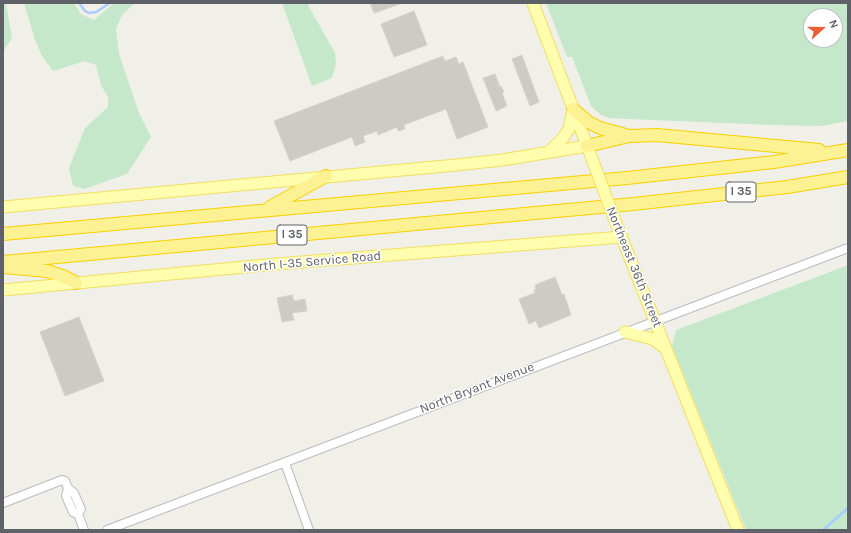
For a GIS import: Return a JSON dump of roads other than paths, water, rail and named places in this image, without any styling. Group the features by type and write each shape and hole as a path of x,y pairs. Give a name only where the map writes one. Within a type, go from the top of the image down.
{"highway":[{"path":"573,109 588,122 600,128 629,136"},
{"path":"587,146 629,136 683,136 842,151"},
{"name":"I 35","path":"3,234 627,178 774,162 842,151"},
{"path":"264,210 326,176"},
{"name":"I 35","path":"3,262 633,204 787,187 848,177"},
{"path":"3,267 47,271 65,277 76,283"}],"main road":[{"name":"Northeast 36th Street","path":"533,3 614,218 738,530"},
{"path":"549,152 563,138 569,129 573,109"},
{"path":"3,207 502,160 587,146"},
{"name":"North I-35 Service Road","path":"3,290 276,264 622,237"},
{"path":"625,332 653,339 667,350"}],"street":[{"name":"North Bryant Avenue","path":"107,530 655,320 848,248"},
{"path":"285,462 309,530"},
{"path":"3,503 62,480 65,481 68,488 66,496 73,512 78,514 84,530"}],"waterway":[{"path":"79,3 85,11 89,13 96,12 110,3"},
{"path":"823,530 848,508"}]}
